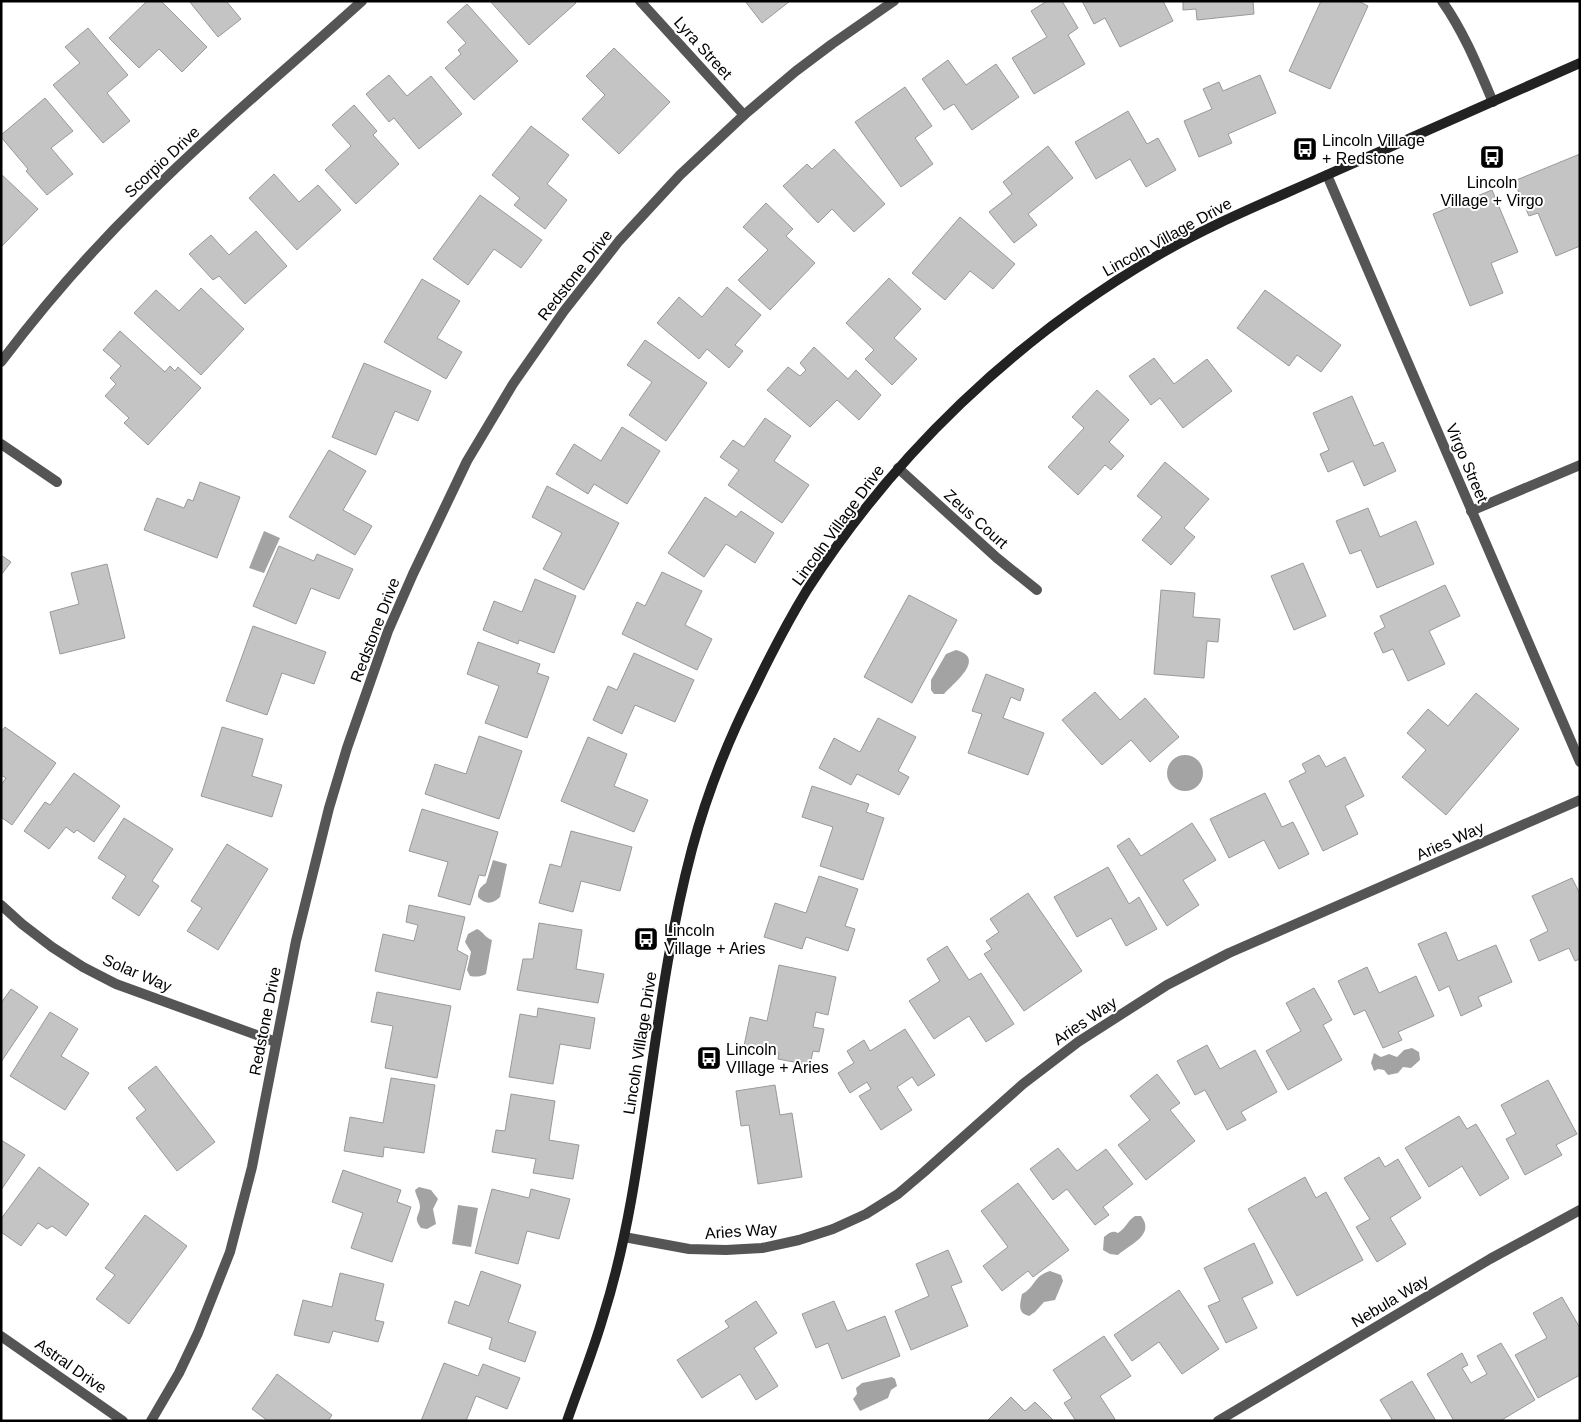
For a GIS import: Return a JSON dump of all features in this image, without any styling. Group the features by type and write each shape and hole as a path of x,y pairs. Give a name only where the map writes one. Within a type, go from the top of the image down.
{"street":[{"name":"Scorpio Drive","path":"1,362 36,318 104,240 143,200 362,1"},
{"name":"Lyra Street","path":"640,1 744,115"},
{"name":"Redstone Drive","path":"152,1421 179,1373 198,1333 230,1252 252,1167 298,932 329,808 347,748 388,632 412,574 467,461 513,384 564,311 619,241 680,175 744,115 803,65 894,1"},
{"path":"1442,1 1471,51 1493,102"},
{"name":"Lincoln Village Drive","path":"567,1421 604,1317 624,1237 664,977 693,844 715,778 746,704 807,591 846,533 898,468 936,427 1013,356 1097,293 1156,256 1218,224 1580,63"},
{"name":"Virgo Street","path":"1327,175 1580,762"},
{"path":"1,444 57,482"},
{"path":"1472,511 1580,465"},
{"name":"Zeus Court","path":"898,468 997,558 1037,590"},
{"name":"Aries Way","path":"624,1237 689,1249 726,1250 772,1246 833,1229 866,1214 898,1194 1023,1084 1078,1042 1167,986 1229,953 1580,800"},
{"name":"Solar Way","path":"1,905 52,947 83,967 116,984 276,1042"},
{"name":"Nebula Way","path":"1218,1421 1482,1264 1580,1210"},
{"name":"Astral Drive","path":"1,1336 123,1421"}],"shaded area":[{"path":"264,531 280,538 264,573 249,568"},
{"path":"956,650 965,654 969,659 965,671 944,694 934,694 931,690 931,680 946,654"},
{"path":"1185,755 1192,756 1198,760 1202,766 1202,780 1198,786 1192,790 1185,791 1178,790 1172,786 1168,780 1167,773 1168,766 1172,760 1178,756"},
{"path":"493,860 507,864 500,897 489,903 478,897 478,895 482,886 486,883"},
{"path":"477,929 492,940 486,974 474,977 470,976 467,970 471,952 465,942 468,934"},
{"path":"1412,1048 1419,1052 1420,1060 1411,1068 1403,1067 1398,1073 1388,1075 1384,1070 1378,1069 1374,1071 1371,1063 1374,1053 1381,1057 1389,1054 1397,1057 1404,1050"},
{"path":"419,1187 431,1190 438,1199 433,1209 436,1224 427,1229 421,1228 417,1221 420,1207 415,1190"},
{"path":"458,1205 478,1208 471,1247 452,1244"},
{"path":"1135,1216 1141,1216 1145,1223 1145,1229 1139,1239 1118,1255 1110,1254 1103,1250 1104,1237 1112,1232 1118,1233"},
{"path":"1050,1271 1061,1275 1063,1281 1055,1300 1044,1302 1035,1312 1029,1316 1025,1315 1020,1308 1022,1294 1040,1276"},
{"path":"892,1377 895,1379 897,1386 891,1390 888,1398 860,1411 853,1399 857,1394 856,1388 862,1383"}],"building":[{"path":"147,1 161,1 207,47 182,72 159,49 139,68 109,38"},
{"path":"189,1 226,1 241,19 218,37"},
{"path":"490,1 575,1 576,3 529,45"},
{"path":"745,1 790,1 762,23"},
{"path":"1047,1 1062,1 1078,28 1068,35 1085,64 1034,94 1012,58 1047,37 1031,11"},
{"path":"1082,1 1163,1 1173,21 1120,47 1105,18 1094,24"},
{"path":"1183,1 1253,1 1254,14 1197,20 1196,9 1183,10"},
{"path":"1321,1 1358,1 1368,6 1330,89 1289,71"},
{"path":"467,4 518,61 474,100 445,68 461,54 458,50 466,43 447,22"},
{"path":"88,28 128,75 107,93 130,121 103,143 53,85 80,63 65,47"},
{"path":"614,48 670,102 619,154 582,119 605,95 586,76"},
{"path":"948,60 966,85 996,64 1019,97 972,130 954,104 944,110 922,79"},
{"path":"389,75 407,96 431,76 462,114 419,149 394,118 389,122 366,94"},
{"path":"1260,75 1276,113 1228,134 1232,143 1199,157 1184,121 1212,109 1203,89 1219,82 1223,91"},
{"path":"905,87 932,126 915,138 933,164 901,187 855,122"},
{"path":"45,98 73,131 51,148 73,174 47,195 26,171 28,169 1,137"},
{"path":"354,105 377,131 373,135 399,164 356,204 325,170 351,146 332,125"},
{"path":"1128,111 1147,144 1158,138 1176,170 1146,187 1130,159 1096,179 1075,142"},
{"path":"531,126 569,155 547,184 567,200 545,229 514,205 520,198 492,175"},
{"path":"1048,146 1073,178 1028,214 1037,225 1014,243 989,212 1012,194 1003,182"},
{"path":"834,149 885,204 854,232 832,209 818,223 783,186 807,164 812,169"},
{"path":"1580,154 1580,246 1556,256 1538,213 1529,216 1514,181"},
{"path":"1,174 38,209 1,247"},
{"path":"274,174 299,202 318,185 341,210 297,250 249,198"},
{"path":"1492,190 1518,252 1491,263 1503,293 1470,306 1433,214"},
{"path":"480,195 542,240 521,268 494,249 468,285 433,259"},
{"path":"766,203 793,229 786,236 815,263 770,310 738,280 768,250 743,227"},
{"path":"960,217 1015,264 993,289 970,271 945,300 912,273"},
{"path":"256,231 287,266 245,304 219,276 213,280 189,254 211,235 229,255"},
{"path":"889,278 921,309 894,338 917,359 892,385 865,359 874,350 846,323"},
{"path":"422,279 460,301 437,338 462,352 446,379 384,342"},
{"path":"727,287 761,315 735,345 743,351 729,368 707,349 699,359 657,323 679,297 702,317"},
{"path":"201,288 244,329 201,375 134,313 156,290 179,311"},
{"path":"1265,290 1341,345 1321,372 1297,355 1289,366 1237,328"},
{"path":"120,331 165,372 170,366 175,371 178,367 201,388 148,445 124,423 129,418 105,396 116,384 110,378 121,366 103,350"},
{"path":"645,340 707,383 666,441 629,415 652,382 627,365"},
{"path":"814,347 848,379 856,370 881,395 859,420 837,400 810,427 767,390 788,367 800,376 806,370 800,363"},
{"path":"1154,358 1174,384 1207,359 1232,391 1183,428 1160,398 1151,405 1129,376"},
{"path":"364,363 431,391 418,421 395,411 376,455 332,437"},
{"path":"1097,390 1129,420 1109,442 1124,456 1111,470 1105,465 1078,495 1048,467 1084,428 1072,417"},
{"path":"1352,396 1374,446 1383,442 1396,471 1364,486 1353,461 1328,472 1320,454 1329,450 1313,413"},
{"path":"765,418 791,436 774,461 809,485 782,523 728,485 739,470 720,457 733,440 744,447"},
{"path":"622,427 660,451 627,504 594,484 588,494 556,474 574,444 601,461"},
{"path":"329,450 366,471 343,510 372,526 355,555 289,517"},
{"path":"1165,462 1209,499 1184,528 1195,537 1171,565 1142,540 1162,517 1137,496"},
{"path":"200,482 240,497 217,558 144,530 157,498 184,508 188,499 193,501"},
{"path":"547,486 619,523 584,590 543,569 562,533 532,517"},
{"path":"705,497 736,517 741,511 774,533 755,563 726,544 704,577 668,553"},
{"path":"1368,508 1380,537 1416,521 1434,564 1377,588 1361,550 1350,554 1336,521"},
{"path":"279,546 314,561 317,554 353,569 339,599 311,588 296,624 253,606"},
{"path":"1,555 11,562 1,575"},
{"path":"1303,563 1326,616 1294,630 1271,576"},
{"path":"107,564 125,638 60,654 50,612 79,604 71,573"},
{"path":"662,572 702,591 685,625 712,639 697,670 622,634 637,602 645,606"},
{"path":"535,579 576,596 554,653 519,640 518,644 483,630 494,601 522,612"},
{"path":"1445,585 1460,616 1429,631 1445,664 1408,681 1393,649 1383,653 1374,633 1385,627 1380,616"},
{"path":"1161,590 1195,593 1193,617 1220,619 1218,642 1207,641 1204,678 1154,674"},
{"path":"909,595 957,620 912,703 864,677"},
{"path":"253,626 326,652 314,684 282,673 267,715 226,701"},
{"path":"478,642 540,664 537,673 549,677 527,738 485,723 499,686 467,674"},
{"path":"634,653 694,680 675,722 635,705 622,734 593,720 608,686 617,690"},
{"path":"986,674 1024,689 1020,701 1011,697 1003,718 1044,733 1028,775 968,753 982,714 972,711"},
{"path":"1095,692 1120,720 1145,698 1179,737 1150,762 1131,740 1102,765 1062,720"},
{"path":"1476,693 1519,729 1446,815 1402,777 1426,750 1407,733 1428,709 1448,726"},
{"path":"878,718 916,737 898,771 909,777 899,795 857,774 851,785 819,768 834,738 860,752"},
{"path":"5,727 56,763 12,825 1,817 1,785 6,778 1,775 1,732"},
{"path":"222,727 263,739 252,776 282,785 272,817 201,796"},
{"path":"479,736 522,751 499,819 425,794 435,764 466,774"},
{"path":"588,737 627,754 614,786 648,800 634,832 561,801"},
{"path":"1319,755 1326,767 1345,757 1364,796 1345,806 1358,834 1323,851 1289,781 1306,772 1302,764"},
{"path":"74,773 120,806 94,842 77,830 74,833 66,827 49,849 24,831 45,802 50,805"},
{"path":"812,786 869,804 866,812 884,818 863,880 820,866 833,827 802,817"},
{"path":"1265,793 1282,827 1293,822 1309,854 1279,869 1264,840 1229,858 1210,819"},
{"path":"422,809 498,832 485,876 479,875 470,905 438,896 448,862 409,851"},
{"path":"124,818 173,849 152,881 159,886 139,916 112,898 126,876 98,858"},
{"path":"1192,823 1216,860 1183,880 1199,905 1167,926 1117,846 1129,838 1141,856"},
{"path":"571,831 632,847 620,891 581,881 573,912 539,903 550,864 561,867"},
{"path":"227,844 268,869 218,950 187,931 202,908 191,901"},
{"path":"1108,867 1129,904 1139,897 1157,929 1126,946 1111,918 1077,937 1054,897"},
{"path":"819,876 858,889 845,926 855,929 848,951 806,937 802,949 764,937 775,903 806,913"},
{"path":"1572,878 1580,894 1580,959 1575,961 1569,948 1539,961 1530,940 1548,931 1532,896"},
{"path":"1028,893 1082,971 1024,1011 984,954 992,949 986,941 999,932 990,919"},
{"path":"409,905 465,917 457,950 468,956 460,990 375,971 383,934 414,941 418,925 406,922"},
{"path":"539,923 582,930 576,969 604,974 598,1003 517,990 523,959 533,959"},
{"path":"1446,932 1458,961 1496,945 1512,982 1478,997 1482,1006 1461,1016 1449,986 1439,991 1418,944"},
{"path":"947,946 969,980 981,973 1014,1024 986,1042 969,1016 934,1039 909,1001 940,981 927,959"},
{"path":"779,965 836,977 828,1015 816,1012 813,1027 824,1029 819,1052 813,1051 810,1065 778,1059 779,1053 744,1046 750,1017 767,1021"},
{"path":"1367,967 1379,993 1416,976 1434,1016 1398,1032 1402,1040 1383,1048 1365,1010 1354,1015 1338,981"},
{"path":"1314,988 1332,1020 1323,1025 1342,1060 1288,1090 1266,1051 1301,1031 1286,1003"},
{"path":"11,989 38,1007 1,1062 1,1003"},
{"path":"377,992 451,1006 437,1078 385,1068 393,1026 371,1022"},
{"path":"538,1008 595,1018 590,1049 560,1044 553,1084 509,1077 520,1014 537,1017"},
{"path":"50,1012 78,1029 61,1056 89,1073 65,1110 10,1076"},
{"path":"905,1029 935,1075 918,1086 912,1077 897,1087 912,1110 881,1130 859,1096 871,1089 867,1082 850,1093 838,1073 854,1063 847,1051 864,1040 870,1051"},
{"path":"1207,1045 1220,1069 1255,1050 1277,1092 1241,1112 1246,1120 1227,1130 1205,1090 1195,1095 1177,1061"},
{"path":"156,1066 215,1142 177,1171 136,1118 146,1110 128,1088"},
{"path":"1157,1074 1180,1103 1170,1110 1195,1141 1146,1180 1118,1145 1150,1120 1130,1096"},
{"path":"391,1078 435,1085 424,1153 384,1147 383,1157 344,1151 350,1117 383,1123"},
{"path":"1548,1080 1577,1134 1556,1145 1562,1155 1525,1175 1506,1139 1516,1134 1501,1105"},
{"path":"775,1085 780,1115 792,1113 802,1177 758,1184 749,1125 741,1126 736,1091"},
{"path":"511,1094 555,1101 549,1140 579,1145 573,1179 533,1173 536,1159 492,1152 496,1130 505,1131"},
{"path":"1459,1116 1467,1129 1476,1124 1509,1178 1480,1196 1462,1166 1429,1187 1405,1148"},
{"path":"1,1140 25,1155 1,1190"},
{"path":"1058,1148 1077,1171 1106,1149 1133,1184 1103,1207 1109,1215 1095,1225 1067,1189 1053,1200 1030,1169"},
{"path":"1379,1157 1385,1167 1398,1159 1421,1198 1390,1218 1406,1244 1377,1262 1356,1227 1370,1219 1344,1178"},
{"path":"39,1167 89,1204 66,1236 52,1226 47,1229 38,1223 21,1246 1,1232 1,1219"},
{"path":"343,1170 401,1190 397,1202 411,1207 392,1262 351,1248 363,1213 332,1202"},
{"path":"1305,1177 1316,1198 1326,1192 1363,1260 1297,1296 1248,1209"},
{"path":"1018,1183 1069,1250 1033,1277 1028,1271 1002,1291 983,1266 1008,1247 981,1211"},
{"path":"492,1189 529,1198 531,1189 570,1199 559,1239 527,1231 518,1264 475,1253"},
{"path":"145,1215 187,1246 129,1324 96,1299 115,1275 105,1268"},
{"path":"1254,1243 1273,1283 1242,1298 1257,1328 1226,1343 1208,1306 1220,1301 1204,1268"},
{"path":"948,1250 962,1282 951,1286 968,1326 911,1350 895,1311 929,1296 916,1264"},
{"path":"481,1271 521,1285 508,1322 536,1332 525,1362 489,1349 492,1338 448,1323 455,1301 469,1306"},
{"path":"340,1273 384,1284 375,1320 384,1322 378,1342 333,1331 329,1343 294,1335 303,1300 332,1307"},
{"path":"1179,1290 1219,1349 1182,1374 1159,1342 1132,1361 1114,1335"},
{"path":"1562,1297 1580,1328 1580,1375 1538,1398 1515,1355 1547,1338 1533,1313"},
{"path":"756,1301 777,1333 754,1348 778,1386 756,1400 740,1374 702,1398 677,1360 729,1327 725,1321"},
{"path":"834,1301 847,1331 885,1316 900,1356 842,1379 828,1343 816,1348 802,1314"},
{"path":"1104,1336 1131,1376 1100,1396 1115,1419 1112,1421 1076,1421 1064,1403 1072,1398 1053,1370"},
{"path":"1501,1343 1535,1400 1500,1421 1454,1421 1427,1374 1462,1353 1468,1365 1462,1368 1471,1383 1487,1374 1477,1356"},
{"path":"444,1363 478,1376 483,1364 520,1378 507,1409 476,1396 466,1421 421,1421"},
{"path":"277,1374 332,1415 328,1421 268,1421 252,1409"},
{"path":"1412,1381 1436,1421 1393,1421 1380,1400"},
{"path":"1011,1397 1025,1411 1035,1402 1054,1421 987,1421"}],"place":[{"name":"Lincoln Village + Redstone","path":"1305,149"},
{"name":"Lincoln Village + Virgo","path":"1492,157"},
{"name":"Lincoln Village + Aries","path":"646,939"},
{"name":"Lincoln VIllage + Aries","path":"709,1058"}]}
